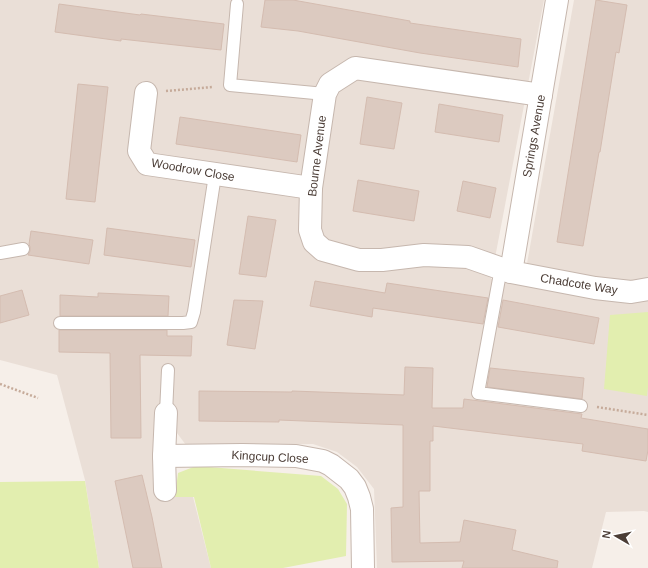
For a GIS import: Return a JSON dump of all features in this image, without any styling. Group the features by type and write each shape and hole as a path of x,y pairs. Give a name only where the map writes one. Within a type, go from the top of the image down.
{"street":[{"name":"Springs Avenue","path":"506,270 541,95 557,0"},
{"path":"325,94 330,84 355,68 541,95"},
{"name":"Woodrow Close","path":"146,93 139,151 147,164 311,188"},
{"name":"Bourne Avenue","path":"325,94 311,188 310,230 314,242 323,250 359,260 382,260 424,256 468,257 506,270"},
{"name":"Chadcote Way","path":"506,270 596,288 631,292 648,289"},
{"path":"165,490 164,456 166,413"},
{"name":"Kingcup Close","path":"164,456 296,456 331,465 349,479 355,487 359,497 362,509 363,568"}],"lane":[{"path":"237,4 230,85 325,94"},
{"path":"60,323 191,322 194,312 215,175"},
{"path":"0,253 23,249"},
{"path":"506,270 478,393 581,406"},
{"path":"166,413 168,370"}],"path":[{"path":"146,93 230,85"},
{"path":"0,384 38,398"},
{"path":"596,406 648,415"}],"shaded area":[{"path":"0,0 544,0 491,279 523,286 574,0 648,0 648,512 606,512 592,568 377,568 374,489 357,467 337,452 313,444 186,445 177,433 176,415 159,495 193,497 211,568 99,568 85,480 57,375 0,360"}],"green space":[{"path":"648,312 647,396 604,389 610,315"},
{"path":"196,466 321,476 338,489 347,504 346,556 283,568 211,568 194,497 175,497 178,473"},
{"path":"85,481 99,568 0,568 0,482"}],"building":[{"path":"265,0 293,0 410,21 410,23 521,39 518,67 420,53 298,31 261,27"},
{"path":"596,0 627,5 619,53 616,52 583,246 557,242"},
{"path":"59,4 224,24 221,50 121,39 121,41 55,32"},
{"path":"78,84 108,87 95,202 66,199"},
{"path":"367,97 402,103 394,149 360,144"},
{"path":"439,104 503,115 499,142 435,132"},
{"path":"180,117 301,135 297,162 176,144"},
{"path":"358,180 419,191 414,221 353,211"},
{"path":"463,181 496,188 490,218 457,211"},
{"path":"248,216 276,220 266,277 239,274"},
{"path":"107,228 195,240 191,267 104,255"},
{"path":"31,231 93,240 89,264 28,255 30,251 29,244"},
{"path":"315,281 385,293 387,283 488,298 483,324 373,308 372,317 310,306"},
{"path":"22,290 29,315 0,323 0,296"},
{"path":"98,293 169,296 168,316 60,316 60,295 98,297"},
{"path":"234,300 263,301 255,349 227,345"},
{"path":"503,300 599,318 594,344 498,327"},
{"path":"59,330 167,330 167,336 192,336 191,356 140,355 141,438 111,438 110,353 59,352"},
{"path":"405,367 433,368 432,408 463,408 464,399 582,414 581,418 648,429 648,450 646,461 582,451 583,444 433,426 433,441 430,441 430,491 419,491 420,543 460,542 464,520 516,530 512,550 558,561 557,568 462,568 464,561 392,562 391,508 403,507 403,425 279,420 279,422 199,421 199,391 292,391 404,395"},
{"path":"490,368 584,378 582,399 487,387"},
{"path":"142,475 162,568 133,568 115,481"}]}
